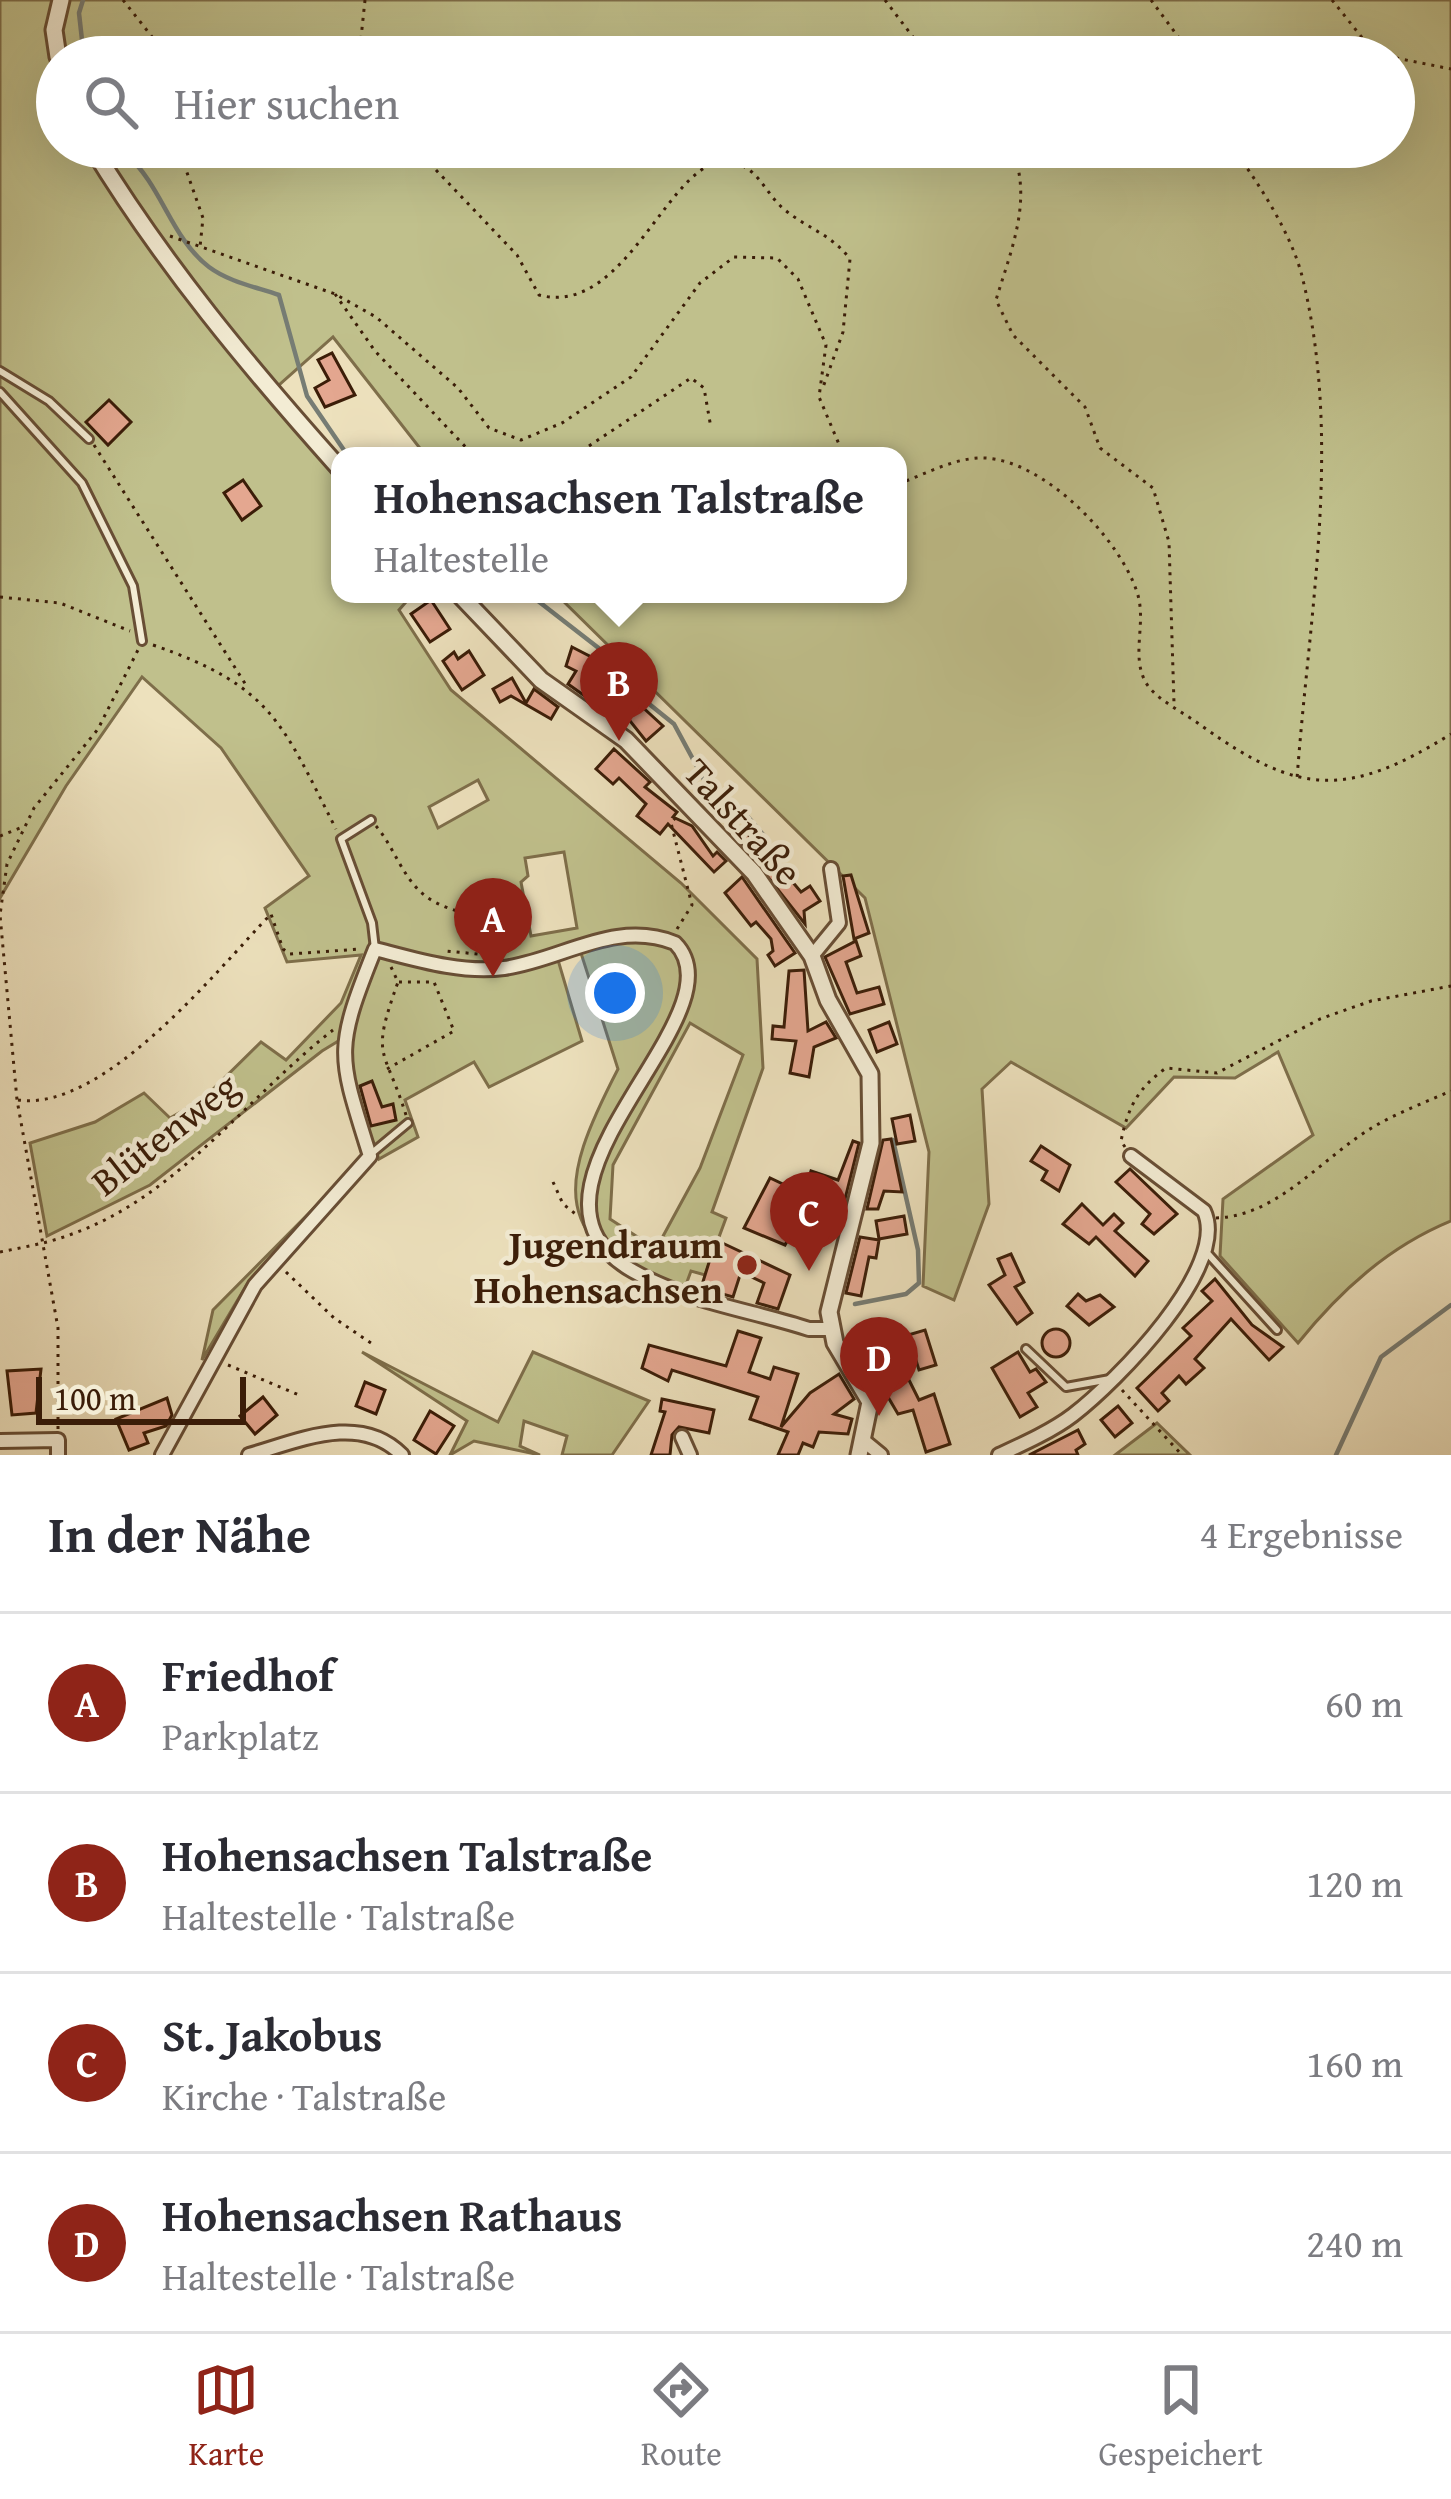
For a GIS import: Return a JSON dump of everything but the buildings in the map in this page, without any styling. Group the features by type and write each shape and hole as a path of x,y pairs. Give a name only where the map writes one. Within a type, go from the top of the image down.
{"street":[{"path":"55,36 61,0"},
{"path":"105,168 152,242 246,363 331,459"},
{"name":"Talstraße","path":"467,603 541,680 626,740 754,873 812,956 828,1000 870,1074 875,1116 839,1261 831,1329"},
{"name":"Talstraße","path":"812,956 839,923 831,869"},
{"path":"162,1455 185,1421 232,1321 370,1156 344,1080 346,1025 380,950 487,970 620,936 648,935 676,943 686,962 685,1001 599,1155 595,1228 608,1251 631,1270 681,1292 809,1329 831,1329 867,1392 870,1415 861,1448 881,1455"},
{"path":"999,1455 1073,1415 1113,1380 1196,1278 1208,1254 1208,1218 1131,1156"},
{"path":"249,1455 317,1435 357,1431 391,1444 402,1455"},
{"path":"682,1437 690,1455"},
{"path":"0,1441 58,1448"}],"lane":[{"path":"0,371 49,400 89,439"},
{"path":"0,392 56,449 90,497 133,586 142,641"},
{"path":"371,820 341,838 380,950"},
{"path":"370,1156 408,1123"},
{"path":"1208,1254 1277,1330"},
{"path":"1026,1349 1066,1387 1113,1380"}],"path":[{"path":"123,0 151,36"},
{"path":"362,36 365,0"},
{"path":"885,0 912,36"},
{"path":"1151,0 1178,36"},
{"path":"1332,0 1362,36"},
{"path":"1415,61 1451,69"},
{"path":"185,168 203,218 200,249"},
{"path":"434,168 518,255 539,295 555,299 577,297 600,282 685,185 708,168"},
{"path":"747,168 784,210 826,232 850,259 843,332 819,397"},
{"path":"1021,168 1021,215 996,301 1013,335 1085,407 1100,448 1153,488 1169,542 1174,706"},
{"path":"1244,168 1301,272 1320,400 1318,564 1297,781"},
{"path":"152,242 173,236 335,294 376,317 458,388 489,428 521,440 562,423 631,377 700,283 734,257 777,258 798,279 826,345 819,397 840,447"},
{"path":"335,294 375,351 466,447"},
{"path":"588,447 691,378 704,388 711,428"},
{"path":"89,439 249,688 281,723 341,838"},
{"path":"907,480 950,463 984,458 1012,464 1073,502 1104,533 1136,590 1143,626 1138,667 1148,688 1243,755 1297,781 1357,778 1451,734"},
{"path":"0,597 61,603 122,624 142,641 249,688"},
{"path":"58,1448 58,1328 17,1100 1,915 7,864 25,826 98,728 142,641"},
{"path":"371,820 430,900 496,928 501,942 492,953"},
{"path":"671,824 692,905 677,922 676,943"},
{"path":"0,828 2,836 25,826"},
{"path":"17,1100 47,1098 111,1069 161,1027 271,914 283,949 290,954 380,950 398,982"},
{"path":"398,982 383,1018 380,1053 408,1123"},
{"path":"386,1070 454,1031 434,982 398,982"},
{"path":"1131,1156 1121,1141 1127,1110 1145,1083 1166,1069 1216,1073 1320,1019 1371,1001 1451,986"},
{"name":"Blütenweg","path":"0,1252 97,1223 156,1186 217,1137 313,1046 346,1025"},
{"path":"1208,1218 1236,1217 1280,1196 1372,1128 1451,1091"},
{"path":"553,1182 563,1204 595,1228"},
{"path":"277,1262 334,1318 371,1342"},
{"path":"214,1359 298,1395"},
{"path":"1113,1380 1182,1455"}],"green space":[{"path":"0,0 1451,0 1451,1221 1406,1244 1367,1272 1298,1343 1220,1256 1223,1199 1313,1135 1278,1052 1235,1078 1174,1077 1126,1128 1011,1062 982,1089 989,1204 954,1300 923,1286 929,1152 865,898 565,603 907,603 907,447 419,447 333,337 269,394 331,466 331,603 405,603 399,610 451,690 681,883 757,959 763,1068 712,1212 726,1218 705,1275 691,1271 680,1301 606,1254 587,1231 577,1205 576,1177 584,1146 618,1069 581,953 558,960 582,1041 489,1087 474,1062 405,1100 418,1137 379,1159 349,1080 350,1034 150,1185 47,1236 30,1143 95,1122 144,1093 170,1118 202,1100 261,1042 286,1060 341,1003 361,955 287,962 265,908 309,876 221,748 142,677 66,786 0,898","holes":["478,780 488,800 438,828 429,807","564,852 577,928 531,936 521,882 528,876 525,858","690,1023 743,1055 700,1168 656,1249 610,1219 613,1165"]},
{"path":"329,1193 333,1196 249,1281 202,1360 213,1310"},
{"path":"362,1352 498,1422 533,1352 649,1401 612,1455 562,1455 567,1436 524,1421 520,1446 540,1455 474,1441 450,1455 467,1421"},
{"path":"1157,1423 1190,1455 1115,1455"}],"waterway":[{"path":"82,36 83,0"},
{"path":"139,168 185,242 209,267 279,295 307,396 342,447"},
{"path":"541,603 614,660 633,691 674,724 708,787 725,808 748,817 766,838 776,865"},
{"path":"855,1304 906,1294 919,1283 918,1250 893,1140"},
{"path":"1336,1455 1381,1357 1451,1305"}],"place":[{"name":"Hohensachsen Talstraße","path":"619,741"},
{"name":"Friedhof","path":"493,977"},
{"name":"Jugendraum Hohensachsen","path":"747,1265"},
{"name":"St. Jakobus","path":"809,1271"},
{"name":"Hohensachsen Rathaus","path":"879,1416"}]}
